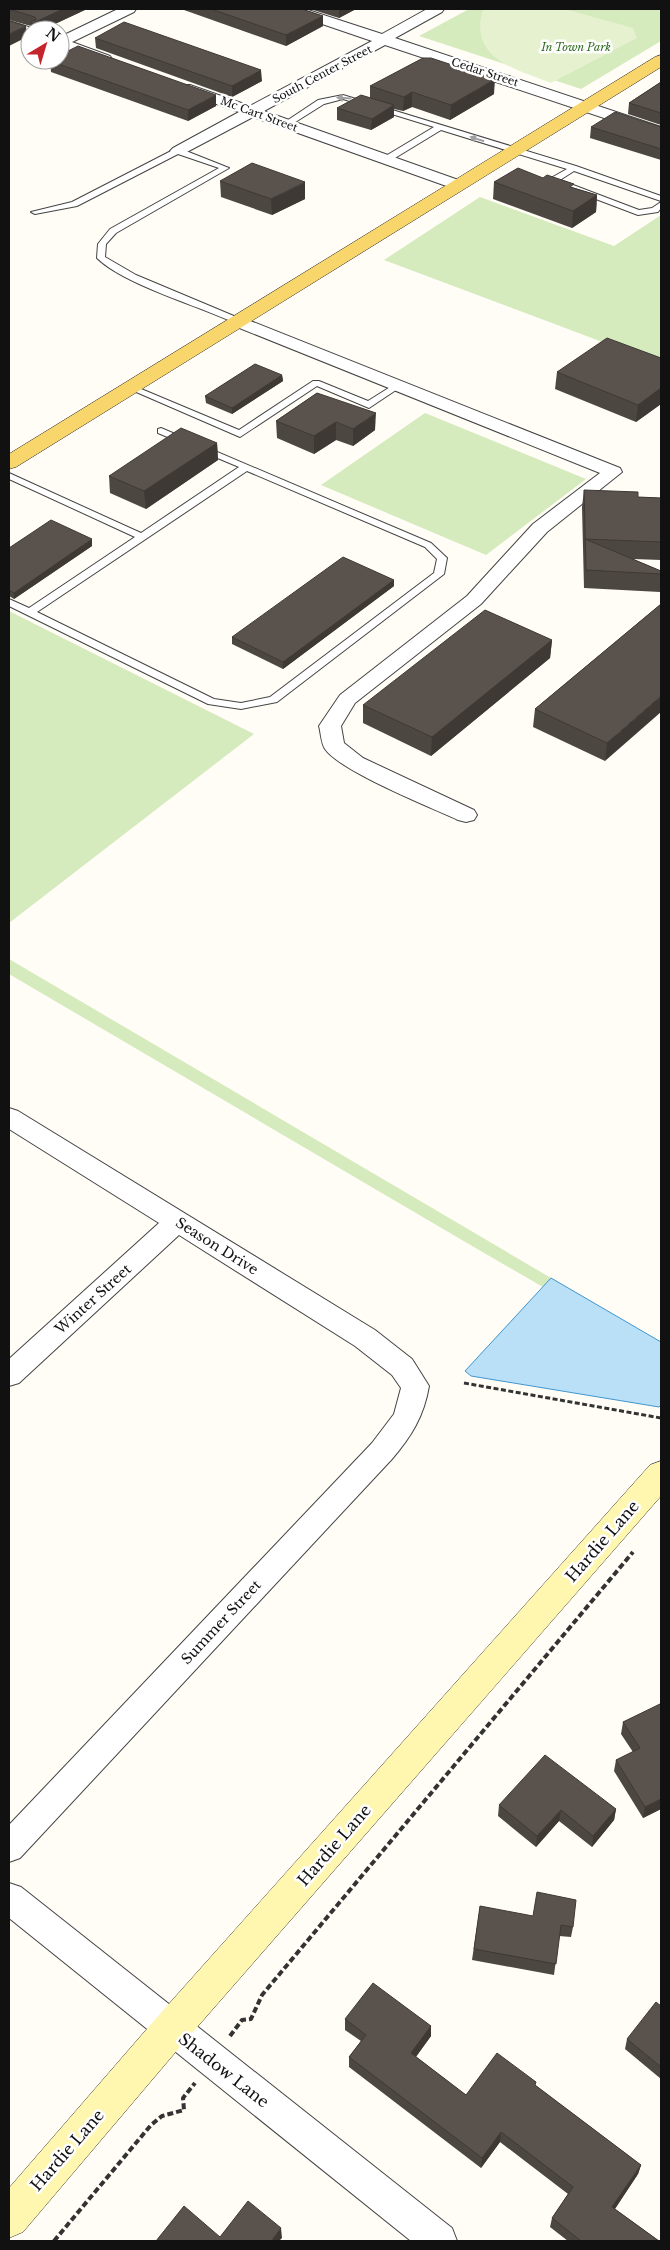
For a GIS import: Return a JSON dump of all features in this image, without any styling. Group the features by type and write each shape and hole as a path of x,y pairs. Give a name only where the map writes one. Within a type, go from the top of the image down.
{"main road":[{"path":"9,463 661,60"}],"street":[{"path":"70,38 129,9"},
{"name":"Cedar Street","path":"292,9 661,132"},
{"name":"South Center Street","path":"178,151 438,9"},
{"path":"70,47 115,63"},
{"name":"Mc Cart Street","path":"170,82 458,185"},
{"path":"238,321 613,472 540,528 474,600 347,700 330,726 334,746 355,763 466,815"},
{"name":"Season Drive","path":"9,1117 365,1338 402,1367 415,1386"},
{"name":"Winter Street","path":"9,1375 177,1222"},
{"name":"Summer Street","path":"9,1846 382,1451 404,1425 412,1408 415,1386"},
{"name":"Hardie Lane","path":"9,2218 172,2028 661,1474"},
{"name":"Shadow Lane","path":"9,1898 439,2241"}],"lane":[{"path":"286,124 321,102 343,97 573,168 661,199"},
{"path":"387,159 440,127"},
{"path":"35,212 74,204 178,151 225,168 114,231 102,244 100,258 117,269 238,321"},
{"path":"573,168 554,180 638,213 655,210 661,204"},
{"path":"131,388 240,434 316,384 369,405 398,386"},
{"path":"9,602 212,702 241,706 273,700 439,574 442,558 428,545 161,431"},
{"path":"30,612 246,467"},
{"path":"9,476 142,537"}],"path":[{"path":"464,1383 661,1418"},
{"path":"242,2020 251,2019 262,1996 636,1549"},
{"path":"54,2241 151,2125 162,2116 184,2110 183,2098"}],"green space":[{"name":"In Town Park","path":"469,9 661,9 661,41 581,89 419,36"},
{"name":"In Town Park","path":"483,9 565,9 633,28 637,38 551,83 510,67 498,60 489,51 482,40 480,26"},
{"path":"480,197 614,246 661,215 661,364 384,260"},
{"path":"425,413 586,479 486,555 321,485"},
{"path":"9,611 254,734 9,923"},
{"path":"9,959 551,1278 543,1287 9,974"}],"water":[{"path":"551,1278 661,1342 661,1405 659,1407 471,1376 465,1371"}],"building":[{"path":"9,9 63,9 40,20 36,20 35,17"},
{"path":"211,9 302,9 323,16 286,35"},
{"path":"9,21 20,24 20,29 9,34"},
{"path":"124,22 261,70 232,86 95,38"},
{"path":"78,46 216,95 188,110 70,68 70,50"},
{"path":"423,58 431,58 495,79 451,105 412,92 404,97 370,86"},
{"path":"661,82 661,113 629,103"},
{"path":"361,95 394,105 372,119 337,108"},
{"path":"615,112 661,127 661,149 591,127"},
{"path":"252,163 305,182 271,199 220,181"},
{"path":"518,168 543,178 547,175 574,184 570,187 597,195 573,211 494,182"},
{"path":"607,338 661,358 661,388 638,405 557,372"},
{"path":"255,364 282,375 232,408 205,396"},
{"path":"317,393 376,413 353,429 336,422 314,436 276,421"},
{"path":"181,428 217,443 144,491 109,476"},
{"path":"584,490 638,492 638,497 661,498 661,542 585,539"},
{"path":"51,520 92,539 14,593 9,590 9,548"},
{"path":"585,539 661,571 661,574 586,570"},
{"path":"343,557 394,580 283,662 232,637"},
{"path":"661,604 661,696 607,743 535,709"},
{"path":"485,610 552,640 432,737 363,705"},
{"path":"660,1704 661,1799 645,1807 616,1760 640,1748 623,1722"},
{"path":"545,1755 616,1809 593,1836 561,1810 537,1836 499,1805"},
{"path":"537,1892 576,1900 573,1927 561,1925 556,1964 474,1949 480,1906 533,1916"},
{"path":"373,1983 431,2026 411,2053 466,2095 497,2053 536,2082 535,2085 641,2165 612,2207 659,2241 581,2241 552,2218 573,2187 501,2132 482,2158 349,2057 366,2035 345,2019"},
{"path":"656,2002 661,2006 661,2067 627,2039"},
{"path":"248,2201 281,2228 271,2241 156,2241 184,2206 220,2237"}]}
